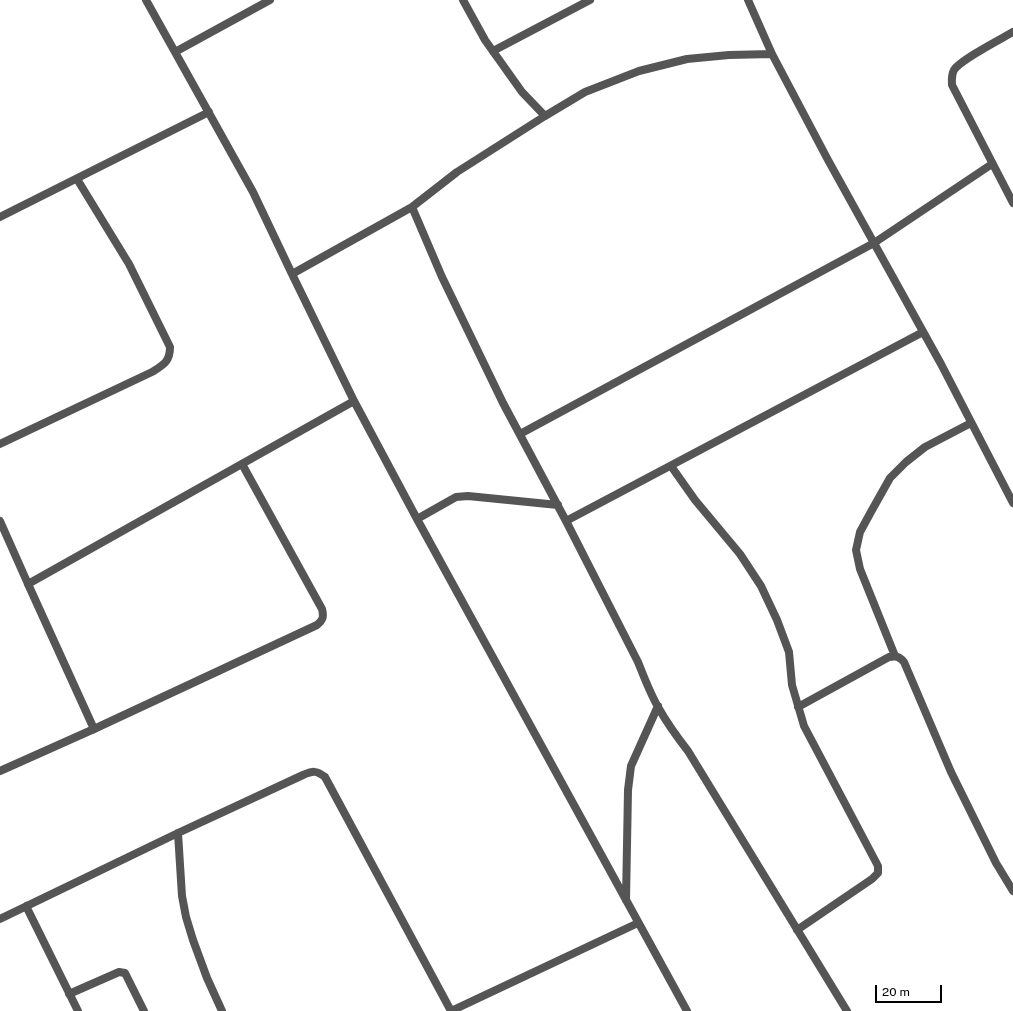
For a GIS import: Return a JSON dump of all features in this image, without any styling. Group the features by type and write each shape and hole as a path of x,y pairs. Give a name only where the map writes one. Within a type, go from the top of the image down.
{"street":[{"path":"146,0 254,192 354,401 416,519 687,1011"},
{"path":"175,52 270,0"},
{"path":"463,0 485,40 522,92 545,116"},
{"path":"493,51 590,0"},
{"path":"748,0 772,54 828,160 942,364 1013,504"},
{"path":"1013,32 964,61 955,68 952,75 952,86 1013,203"},
{"path":"292,274 412,207 457,172 585,92 640,71 686,59 729,55 772,54"},
{"path":"0,217 209,112"},
{"path":"520,434 874,243 992,164"},
{"path":"0,444 152,372 165,363 170,354 170,347 129,264 77,179"},
{"path":"412,207 442,277 500,396 558,505 638,662 647,685 658,706 668,724 688,751 847,1011"},
{"path":"566,521 924,332"},
{"path":"28,584 354,401"},
{"path":"895,656 860,568 856,550 860,532 890,478 906,462 925,447 971,423"},
{"path":"0,771 317,625 322,621 322,609 242,464"},
{"path":"671,466 695,500 740,554 761,586 777,620 789,652 792,685 804,726 878,866 878,873 872,879 797,930"},
{"path":"416,519 456,497 468,496 558,505"},
{"path":"0,521 94,728"},
{"path":"798,707 889,657 900,657 904,662 954,779 996,863 1013,891"},
{"path":"626,901 628,790 631,766 658,706"},
{"path":"0,919 178,833 312,771 319,772 325,777 451,1011 638,923"},
{"path":"178,833 182,896 186,917 207,978 222,1011"},
{"path":"26,906 78,1011"},
{"path":"69,994 119,972 125,973 144,1011"}]}
